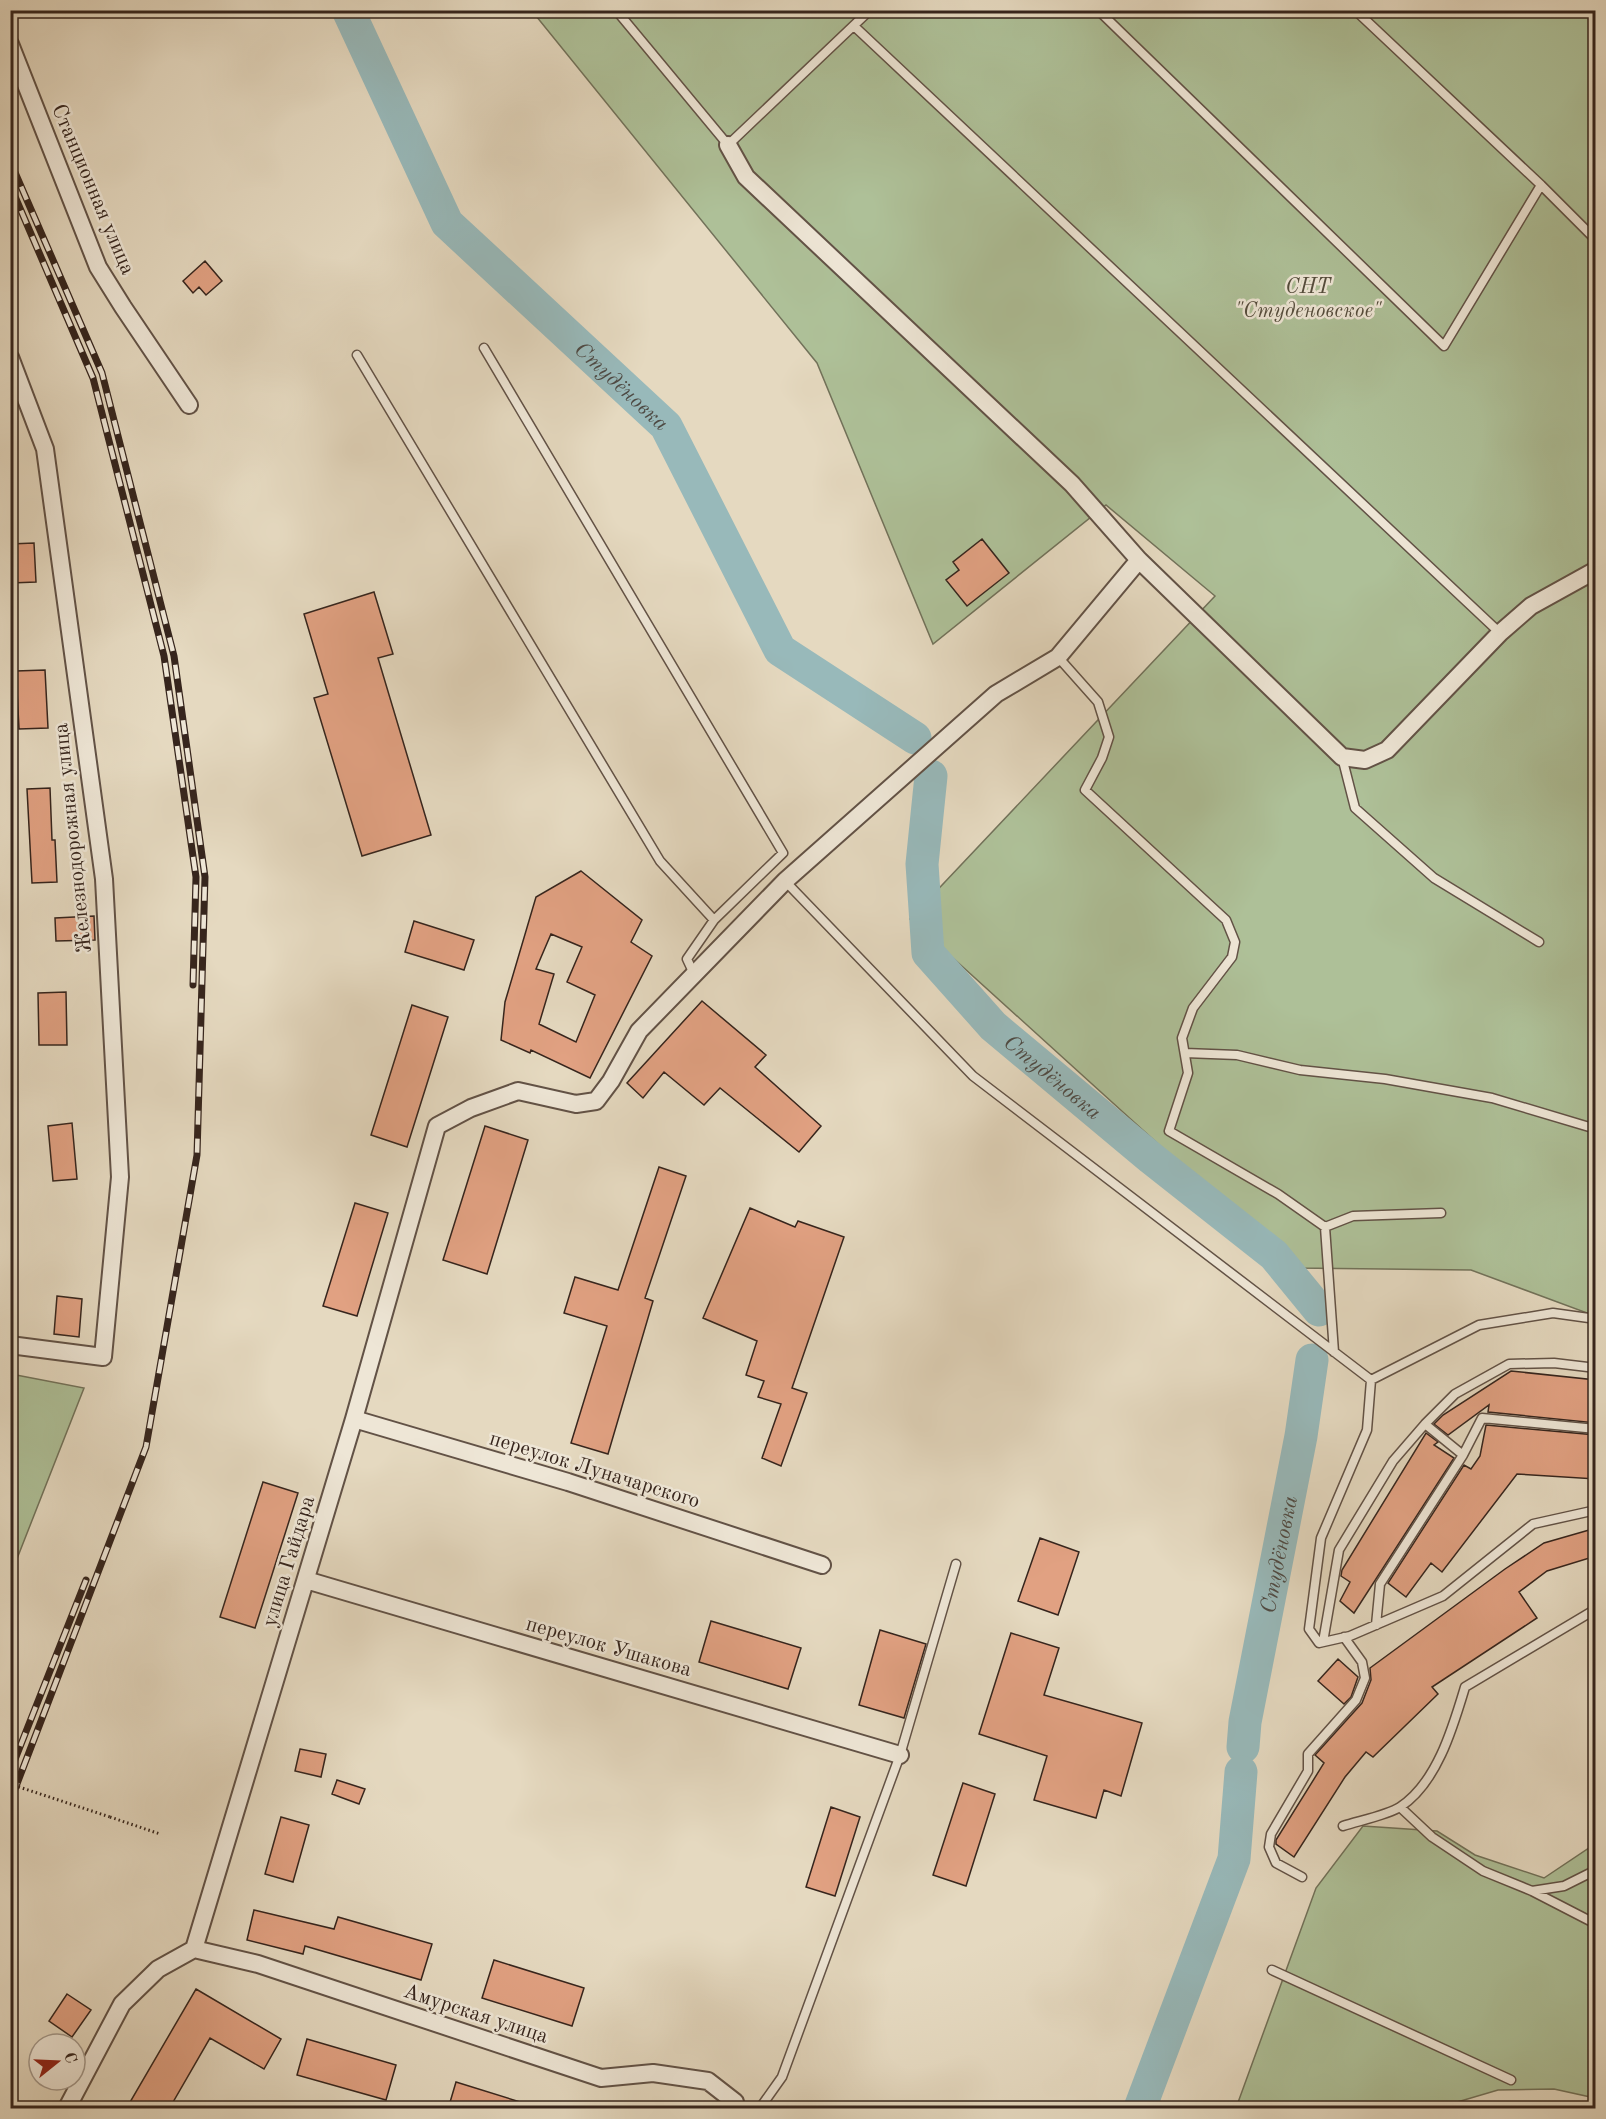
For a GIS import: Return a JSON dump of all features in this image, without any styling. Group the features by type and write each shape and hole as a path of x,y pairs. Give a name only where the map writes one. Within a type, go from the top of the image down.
{"street":[{"name":"Станционная улица","path":"10,44 98,267 189,405"},
{"path":"728,145 746,177 1072,484 1139,560 1342,757 1365,760 1387,750 1500,633 1531,606 1596,570"},
{"name":"Железнодорожная улица","path":"10,357 45,449 104,879 120,1177 103,1357 10,1345"},
{"path":"694,974 785,882 996,694 1058,657 1139,560"},
{"name":"улица Гайдара","path":"194,1948 354,1419 437,1126 471,1108 519,1091 576,1104 596,1101 611,1081 639,1031 694,974"},
{"name":"переулок Луначарского","path":"354,1419 568,1482 822,1564"},
{"name":"переулок Ушакова","path":"306,1580 900,1755"},
{"path":"67,2109 122,2004 158,1969 194,1948"},
{"name":"Амурская улица","path":"194,1948 258,1964 601,2078 653,2073 708,2081 735,2102 736,2109"}],"lane":[{"path":"616,10 728,145 870,10"},
{"path":"1098,10 1444,346 1540,186"},
{"path":"1355,10 1596,240"},
{"path":"854,26 1500,633"},
{"path":"484,348 783,853 714,920 687,959 694,974"},
{"path":"357,355 660,861 714,920"},
{"path":"1058,657 1098,702 1109,737 1102,758 1085,790 1226,920 1234,942 1232,957 1193,1008 1182,1038 1188,1073 1169,1131 1278,1194 1324,1227 1334,1352"},
{"path":"1342,757 1355,808 1434,878 1539,942"},
{"path":"785,882 973,1076 1371,1380"},
{"path":"1185,1053 1237,1055 1300,1070 1385,1079 1492,1098 1596,1129"},
{"path":"1324,1227 1353,1216 1441,1213"},
{"path":"1371,1380 1479,1325 1553,1313 1596,1319"},
{"path":"1323,1642 1339,1550 1393,1461 1425,1424 1455,1394 1509,1364 1554,1363 1596,1368"},
{"path":"1371,1380 1367,1430 1322,1538 1309,1629 1319,1643 1344,1637 1376,1625 1443,1596 1533,1524 1596,1510"},
{"path":"1376,1625 1380,1584 1463,1455 1482,1418 1596,1429"},
{"path":"1425,1424 1463,1455"},
{"path":"760,2109 782,2077 900,1755 956,1564"},
{"path":"1343,1826 1400,1807 1428,1780 1455,1720 1465,1687 1596,1609"},
{"path":"1302,1877 1276,1863 1269,1847 1271,1834 1308,1771 1308,1754 1356,1700 1365,1678 1362,1662 1344,1637"},
{"path":"1400,1807 1432,1838 1483,1870 1532,1891 1596,1924"},
{"path":"1532,1891 1564,1886 1596,1870"},
{"path":"1272,1970 1511,2080"}],"path":[{"path":"10,1784 160,1834"}],"green space":[{"name":"СНТ \"Студеновское\"","path":"532,11 1595,11 1595,1316 1471,1270 1295,1268 910,919 1215,596 1106,505 933,644 817,363"},
{"path":"10,1374 84,1388 11,1574"},
{"path":"1363,1826 1437,1831 1475,1855 1544,1878 1595,1844 1595,2098 1554,2089 1498,2090 1437,2108 1236,2108 1316,1888"}],"building":[{"path":"205,261 222,281 206,295 199,287 193,293 183,281"},
{"path":"982,539 1009,573 967,606 946,580 959,570 953,562"},
{"path":"34,543 36,582 11,583 10,544"},
{"path":"374,592 393,654 378,658 431,835 362,856 314,698 328,694 304,614"},
{"path":"45,670 48,728 19,729 16,671"},
{"path":"50,788 52,840 55,840 57,882 32,883 27,789"},
{"path":"581,871 642,920 631,942 652,956 590,1078 531,1050 530,1053 501,1040 505,1002 536,897","holes":["551,934 582,947 567,982 595,995 576,1042 539,1024 554,974 536,969"]},
{"path":"94,916 95,940 56,941 55,918"},
{"path":"414,921 474,940 464,970 405,952"},
{"path":"66,992 67,1045 39,1045 38,993"},
{"path":"702,1001 766,1055 755,1067 821,1126 799,1152 720,1088 704,1105 664,1072 643,1098 627,1083"},
{"path":"412,1005 448,1017 407,1147 371,1135"},
{"path":"72,1123 77,1179 53,1181 48,1126"},
{"path":"485,1126 528,1140 487,1274 443,1260"},
{"path":"659,1167 686,1176 645,1298 653,1301 608,1454 571,1443 607,1326 564,1313 575,1277 618,1290"},
{"path":"355,1203 388,1213 357,1316 323,1306"},
{"path":"750,1208 795,1227 798,1221 844,1237 792,1388 807,1393 781,1466 762,1458 781,1404 758,1397 764,1381 746,1375 757,1341 703,1318"},
{"path":"57,1296 82,1299 79,1337 54,1334"},
{"path":"1511,1371 1596,1380 1596,1423 1488,1412 1489,1405 1448,1435 1434,1424 1443,1415"},
{"path":"1486,1425 1596,1435 1596,1479 1517,1474 1442,1572 1431,1563 1406,1597 1388,1583 1464,1465 1471,1469 1480,1456"},
{"path":"1426,1433 1438,1442 1434,1445 1454,1458 1354,1613 1340,1601 1350,1582 1341,1576 1342,1570"},
{"path":"263,1482 298,1493 255,1628 220,1617"},
{"path":"1596,1528 1596,1556 1547,1571 1519,1592 1537,1618 1432,1687 1438,1694 1373,1757 1366,1752 1345,1777 1294,1857 1276,1844 1276,1840 1324,1763 1315,1755 1362,1703 1371,1680 1370,1668 1544,1543"},
{"path":"1040,1538 1079,1552 1058,1615 1018,1601"},
{"path":"711,1621 801,1648 788,1689 699,1662"},
{"path":"880,1630 926,1644 904,1718 859,1705"},
{"path":"1011,1633 1059,1648 1044,1695 1142,1723 1121,1796 1104,1790 1096,1818 1034,1800 1047,1756 979,1734"},
{"path":"1338,1659 1358,1677 1351,1697 1344,1704 1318,1681"},
{"path":"300,1749 326,1754 321,1777 295,1771"},
{"path":"337,1780 365,1789 359,1804 332,1794"},
{"path":"963,1783 995,1794 966,1886 933,1875"},
{"path":"831,1807 860,1817 835,1896 806,1887"},
{"path":"281,1817 309,1825 293,1882 265,1874"},
{"path":"254,1910 334,1929 338,1917 432,1944 421,1980 305,1946 303,1954 247,1940"},
{"path":"494,1960 584,1988 572,2026 482,1998"},
{"path":"196,1989 281,2039 264,2069 210,2038 169,2109 126,2109"},
{"path":"67,1994 91,2010 76,2032 65,2032 49,2021"},
{"path":"307,2039 396,2065 386,2100 297,2075"},
{"path":"456,2082 530,2105 529,2109 448,2109"}],"waterway":[{"name":"Студёновка","path":"348,10 447,223 666,426 780,650 915,738"},
{"name":"Студёновка","path":"931,776 922,864 928,953 993,1026 1151,1158 1274,1255 1319,1310"},
{"name":"Студёновка","path":"1243,1747 1245,1722 1301,1436 1312,1360"},
{"name":"Студёновка","path":"1140,2108 1234,1859 1241,1772"}],"railway":[{"path":"10,161 102,373 174,656 205,877 197,1155 146,1447 10,1802"},
{"path":"10,185 93,378 164,656 196,877 193,985"},
{"path":"10,1772 86,1580"}]}
